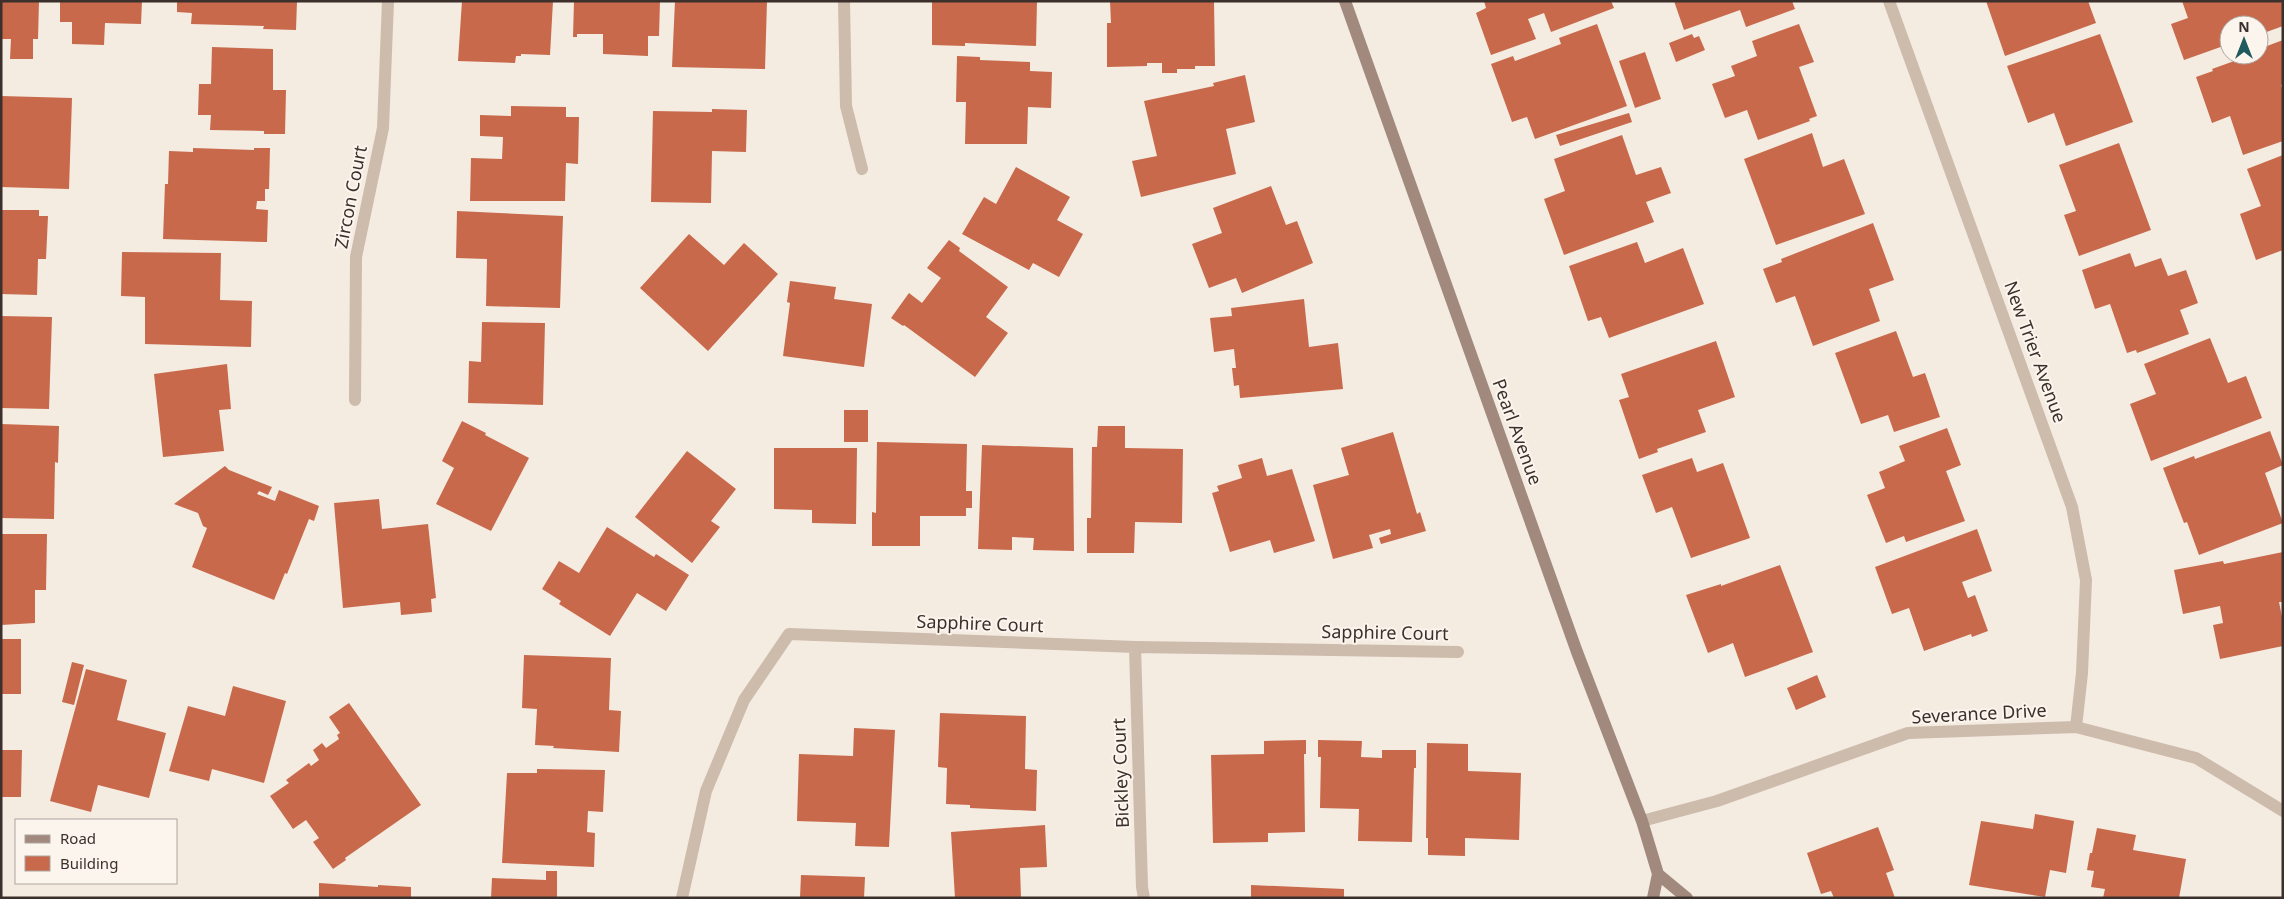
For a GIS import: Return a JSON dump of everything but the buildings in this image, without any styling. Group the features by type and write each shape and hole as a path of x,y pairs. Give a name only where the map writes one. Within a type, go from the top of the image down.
{"street":[{"name":"Zircon Court","path":"356,400 356,257 383,128 388,1"},
{"path":"844,1 846,106 862,169"},
{"name":"Pearl Avenue","path":"1344,1 1577,652 1642,822 1658,874 1653,898"},
{"name":"New Trier Avenue","path":"1889,1 2072,507 2086,580 2082,674 2076,727"},
{"name":"Sapphire Court","path":"682,898 706,792 744,700 789,634 1135,647 1458,652"},
{"name":"Bickley Court","path":"1135,647 1142,887 1144,898"},
{"name":"Severance Drive","path":"1642,822 1717,801 1908,734 2076,727 2196,758 2283,811"},
{"path":"1658,874 1687,898"}]}
